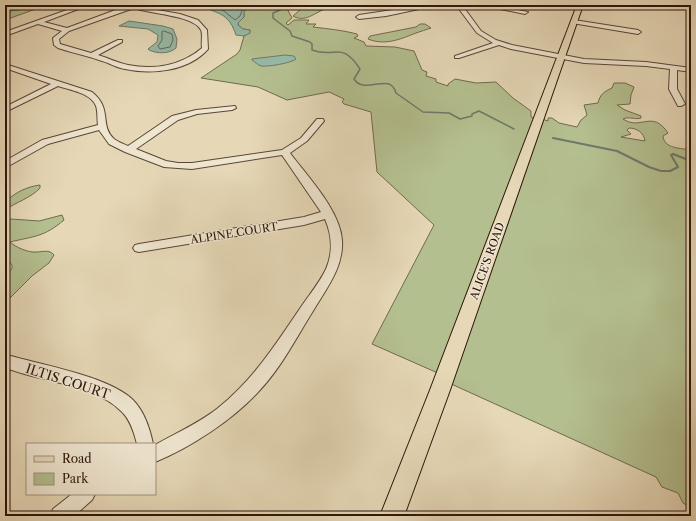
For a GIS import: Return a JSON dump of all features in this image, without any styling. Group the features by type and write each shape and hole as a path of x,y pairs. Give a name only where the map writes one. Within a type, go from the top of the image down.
{"main road":[{"name":"ALICE'S ROAD","path":"392,516 443,382 580,5"}],"street":[{"path":"5,34 86,5"},
{"path":"359,17 386,14 435,5"},
{"path":"459,5 479,32 498,42 519,49 595,62 672,67 691,70"},
{"path":"483,5 524,12"},
{"path":"133,6 152,12 186,18 196,22 204,30 205,44 204,50 194,58 182,64 148,70 125,67 66,50 57,45 55,41 56,38 67,30 133,6"},
{"path":"36,22 67,30"},
{"path":"574,22 638,32"},
{"path":"91,56 120,41"},
{"path":"457,57 498,42"},
{"path":"5,66 82,91 95,97 100,106 101,127 106,137 112,142 128,150 164,164 192,166 284,152 294,149 303,142 320,121"},
{"path":"672,67 674,71 673,89 681,104"},
{"path":"5,110 58,83"},
{"path":"128,150 175,118 196,112 232,108"},
{"path":"5,165 45,142 101,127"},
{"path":"156,453 197,431 223,414 254,386 276,357 331,271 335,259 336,246 334,229 328,214 284,152"},
{"name":"ALPINE COURT","path":"139,248 304,221 328,214"},
{"name":"ILTIS COURT","path":"11,363 111,394 126,404 136,417 145,443"},
{"path":"60,516 85,495"}],"green space":[{"path":"5,5 47,5 5,20"},
{"path":"248,5 285,5 292,18 286,23 288,25 294,20 309,20 306,24 316,24 313,27 357,34 358,36 354,38 364,42 366,46 395,47 414,51 422,70 427,72 426,76 436,79 436,82 448,86 448,84 455,79 476,83 496,82 513,98 531,111 531,117 535,119 440,374 372,344 434,225 377,172 371,112 344,104 342,102 344,99 329,92 287,100 258,87 201,78 237,54 240,50 244,36 250,32 250,30 243,29 238,25 238,23 244,17 244,12"},
{"path":"300,5 344,5 327,8 309,17 297,18 293,16 300,10"},
{"path":"420,24 425,24 431,28 393,41 381,42 368,39 370,36 416,27"},
{"path":"614,83 625,83 634,87 630,104 617,105 625,110 641,116 641,118 623,119 635,123 651,121 657,122 668,133 663,136 666,143 670,146 691,150 691,508 683,503 678,493 662,487 656,477 449,383 542,119 548,121 548,118 552,118 559,123 577,127 581,120 587,115 584,105 598,103 602,94 612,88","holes":["632,128 642,133 645,141 621,137 631,134 627,130"]},
{"path":"40,185 40,188 32,195 5,210 5,202 13,195 21,190"},
{"path":"62,215 64,220 51,230 33,237 10,242 26,251 48,251 54,255 49,263 32,276 5,303 5,275 12,269 12,265 5,257 5,231 8,229 6,223 11,219 39,221"}],"water":[{"path":"5,5 35,5 30,8 5,12"},
{"path":"207,5 248,5 244,12 244,17 238,25 243,29 250,30 250,33 244,36 236,35 227,19 219,13 203,7"},
{"path":"129,21 173,29 177,39 176,48 163,53 149,50 148,49 157,42 158,35 148,29 119,26"},
{"path":"285,55 294,56 296,59 285,63 264,66 260,66 252,60 252,59"}],"waterway":[{"path":"308,7 330,5"},
{"path":"279,8 288,8"},
{"path":"279,8 280,10 273,13 273,18 290,31 292,36 310,42 312,44 312,50 327,53 338,52 348,55 360,69 354,79 359,84 388,84 393,87 396,93 423,112 449,113 460,119 472,116 472,114 479,111 514,129"},
{"path":"553,138 617,151 649,167 661,171 670,171 678,167 671,155 673,154 691,161"}]}
